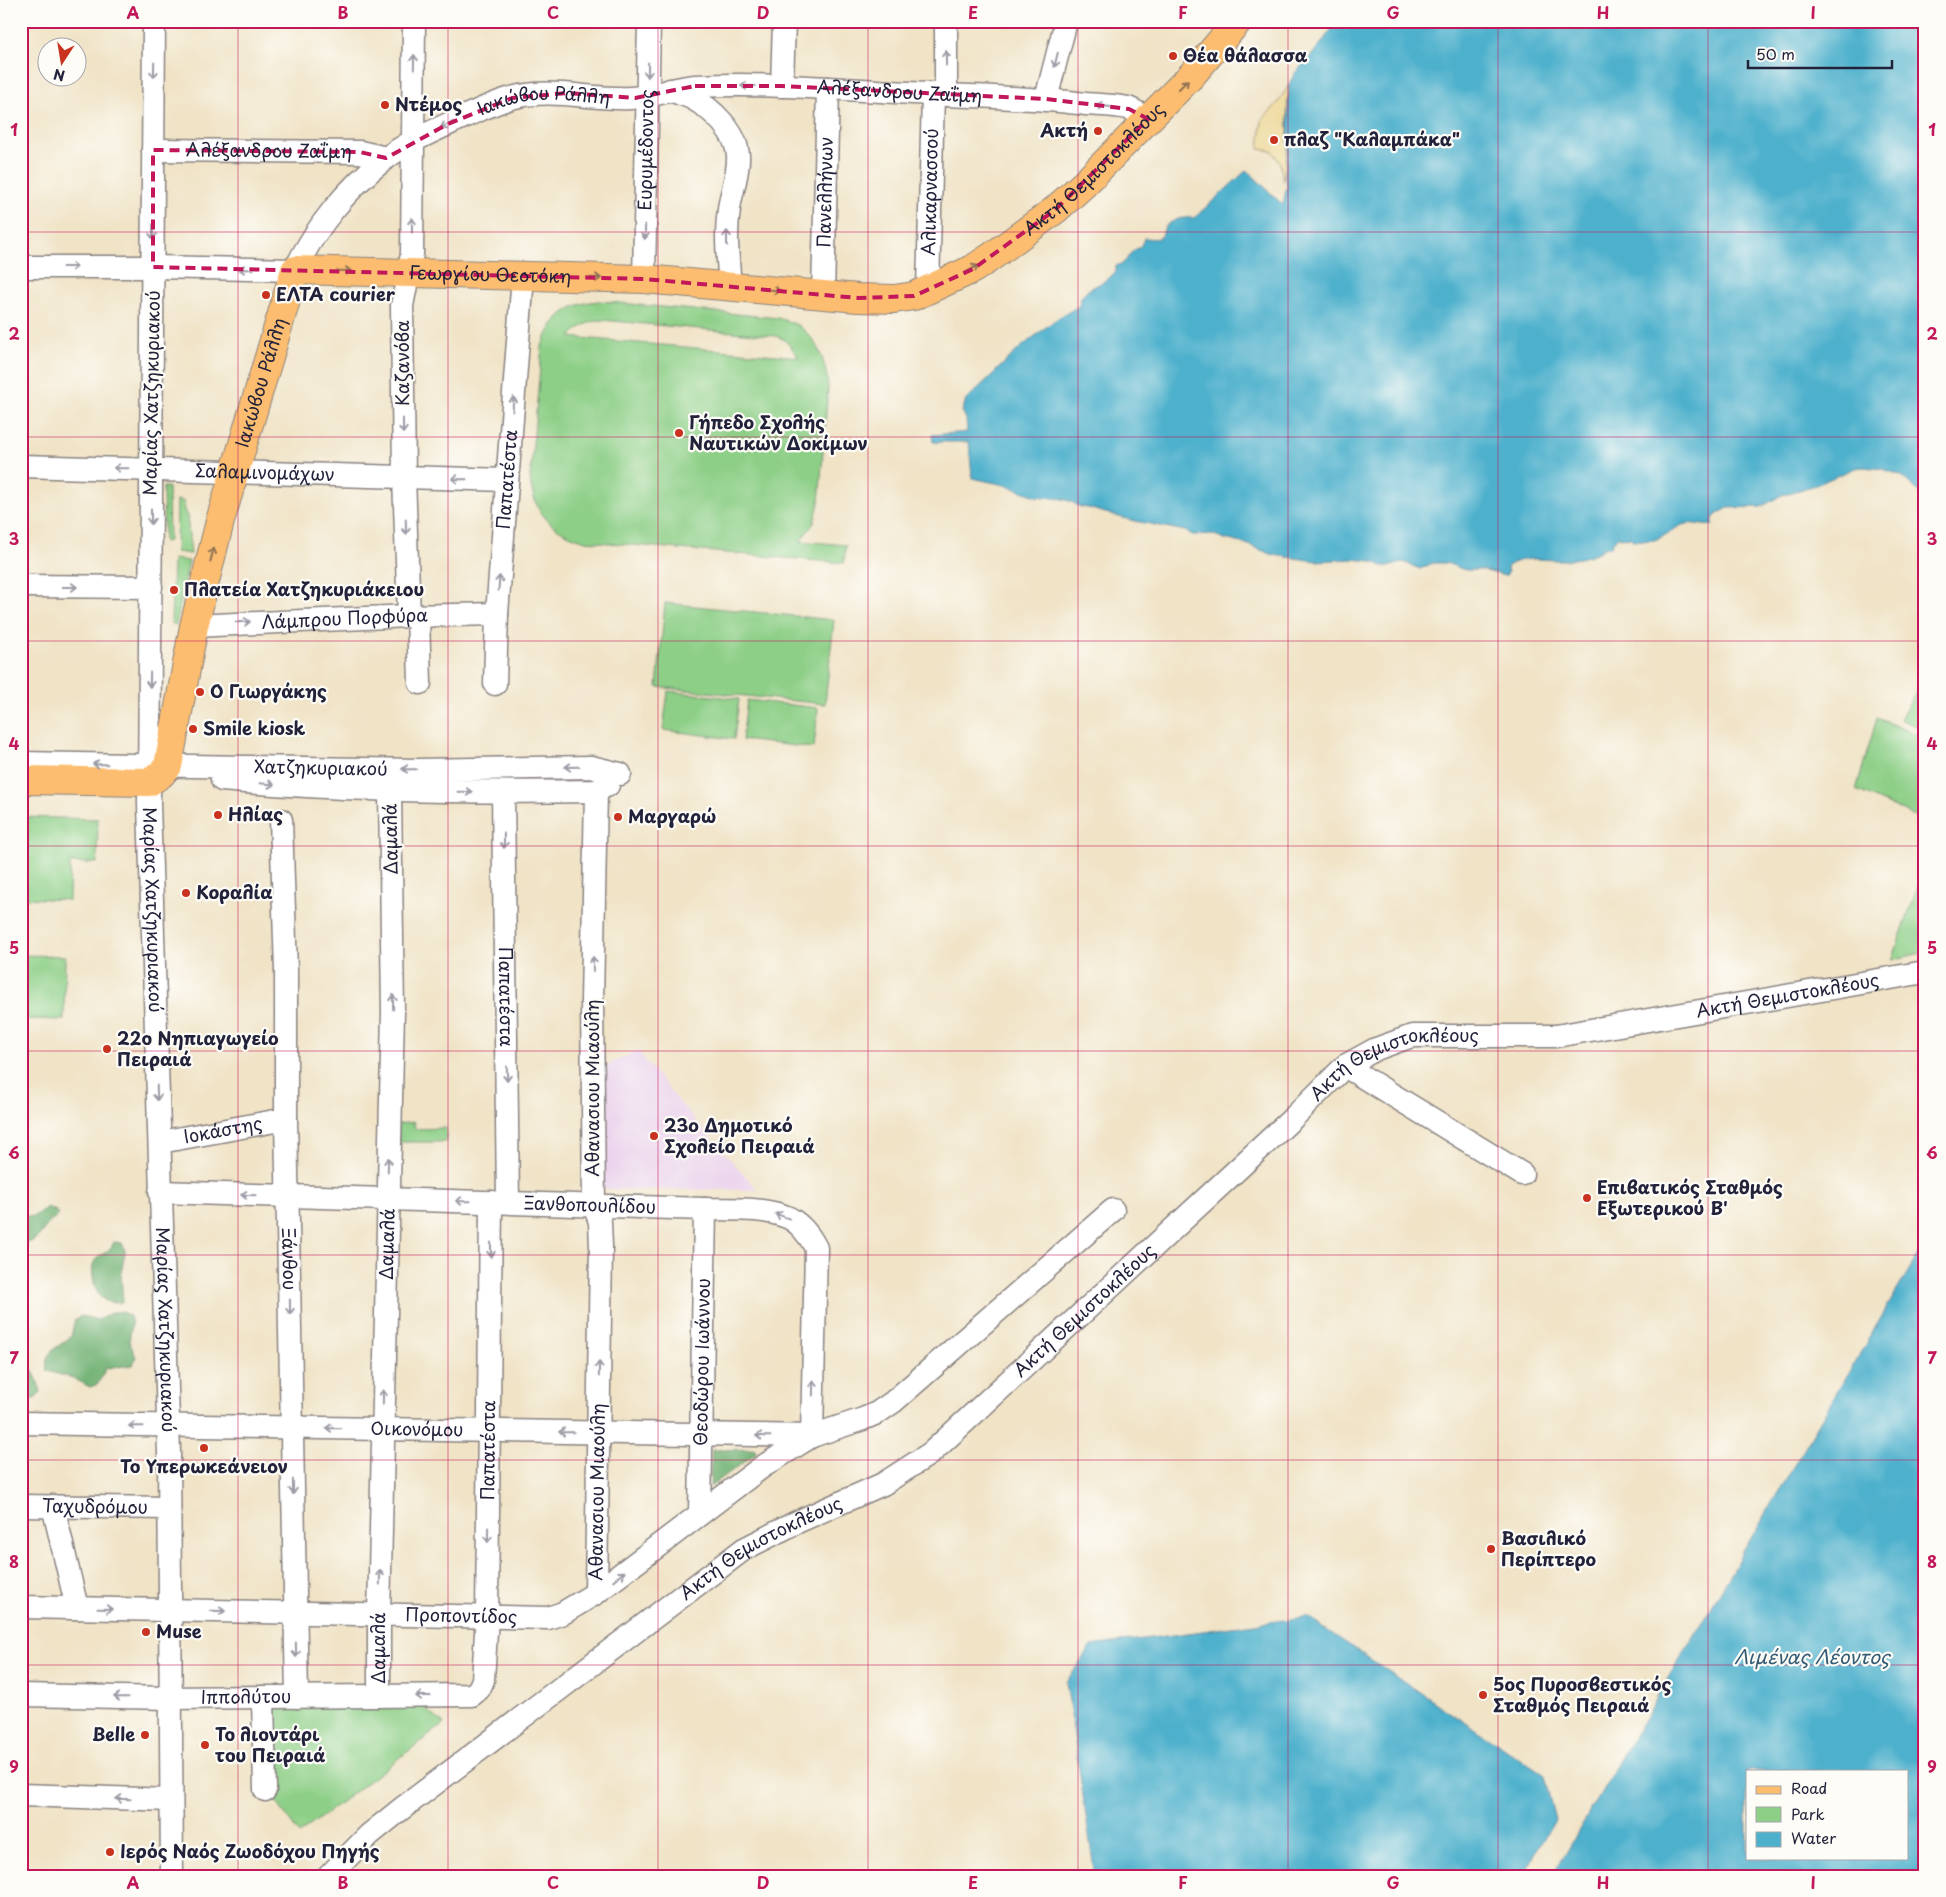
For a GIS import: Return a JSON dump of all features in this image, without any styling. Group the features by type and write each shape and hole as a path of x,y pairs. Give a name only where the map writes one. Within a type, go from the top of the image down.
{"main road":[{"name":"Ακτή Θεμιστοκλέους","path":"928,290 973,269 1055,210 1098,171 1190,77 1238,21"},
{"name":"Γεωργίου Θεοτόκη","path":"295,270 644,279 823,296 894,299 914,296 928,290"},
{"name":"Ιακώβου Ράλλη","path":"155,771 220,521 295,270"},
{"name":"Χατζηκυριακού","path":"21,780 155,771"}],"street":[{"name":"Μαρίας Χατζηκυριακού","path":"154,21 151,587 160,1192 170,1508 169,1610 172,1876"},
{"name":"Καζανόβα","path":"414,21 412,254 402,306 404,478 413,616 420,683"},
{"name":"Ευρυμέδοντος","path":"644,279 649,21"},
{"path":"782,86 784,21"},
{"name":"Αλικαρνασσού","path":"928,290 939,94 946,21"},
{"path":"1046,99 1066,21"},
{"name":"Αλέξανδρου Ζαΐμη","path":"647,97 668,90 695,86 828,88 1046,99 1129,109 1148,119"},
{"name":"Πανελλήνων","path":"823,296 828,88"},
{"path":"668,90 691,98 705,107 723,124 735,141 738,162 729,208 727,233 730,286"},
{"name":"Ιακώβου Ράλλη","path":"295,270 313,238 335,208 360,180 386,158 413,142 480,109 512,98 543,93 567,93 619,98 647,97"},
{"name":"Αλέξανδρου Ζαΐμη","path":"153,150 360,152 386,158"},
{"name":"Γεωργίου Θεοτόκη","path":"21,267 295,270"},
{"name":"Παπατέστα","path":"495,684 497,614 523,276"},
{"name":"Σαλαμινομάχων","path":"21,466 507,480"},
{"path":"21,586 151,587"},
{"name":"Λάμπρου Πορφύρα","path":"194,626 497,614"},
{"name":"Χατζηκυριακού","path":"21,763 155,771 591,767 620,774 608,785 596,791 503,793 390,791 277,785 218,780 155,771"},
{"name":"Δαμαλά","path":"379,1696 387,1200 393,1012 390,791"},
{"name":"Αθανασιου Μιαούλη","path":"596,791 592,1001 594,1205 600,1222 596,1593"},
{"name":"Παπατέστα","path":"472,1695 479,1689 483,1680 487,1617 490,1431 500,1202 503,793"},
{"name":"Ξάνθου","path":"281,820 286,971 286,1119 297,1697"},
{"name":"Ακτή Θεμιστοκλέους","path":"330,1876 346,1857 369,1835 400,1810 744,1549 797,1522 883,1484 931,1453 1293,1118 1345,1066 1376,1049 1412,1036 1556,1036 1925,972"},
{"path":"1345,1066 1522,1174"},
{"name":"Ιοκάστης","path":"160,1142 286,1119"},
{"name":"Ξανθοπουλίδου","path":"160,1192 705,1209 765,1212 785,1216 811,1237 816,1248 812,1436"},
{"name":"Θεοδώρου Ιωάννου","path":"700,1514 705,1209"},
{"path":"812,1436 863,1420 893,1402 1113,1210"},
{"name":"Οικονόμου","path":"21,1423 812,1436"},
{"name":"Προποντίδος","path":"21,1607 548,1618 563,1613 596,1593 762,1467 812,1436"},
{"name":"Ταχυδρόμου","path":"21,1506 170,1508"},
{"path":"53,1506 77,1608"},
{"name":"Ιππολύτου","path":"21,1695 170,1698 472,1695"},
{"path":"263,1697 265,1790"},
{"path":"21,1795 171,1800"}],"highlighted area":[{"path":"695,86 782,86 1046,99 1129,109 1148,119 1055,210 973,269 914,296 858,298 644,279 153,267 153,150 360,152 386,158 448,124 512,98 567,93 635,98"}],"shaded area":[{"name":"23ο Δημοτικό Σχολείο Πειραιά","path":"640,1051 640,1054 679,1102 758,1190 599,1189 600,1069"}],"green space":[{"name":"Γήπεδο Σχολής Ναυτικών Δοκίμων","path":"599,301 778,318 797,325 811,337 820,353 826,370 828,388 819,503 814,523 800,541 846,545 844,563 586,541 563,532 547,520 536,502 530,478 542,346 551,327 563,314 578,305","holes":["602,320 776,336 785,340 799,357 570,337 584,325"]},
{"path":"163,487 168,487 169,541 164,542"},
{"path":"177,500 184,502 191,554 176,552"},
{"path":"173,559 189,561 176,625 171,623"},
{"path":"665,603 834,620 825,704 657,687"},
{"path":"1925,676 1925,730 1900,719"},
{"path":"668,691 739,699 734,739 663,730"},
{"path":"747,700 818,708 814,748 742,740"},
{"path":"1877,718 1925,738 1925,799 1917,817 1856,790"},
{"path":"21,817 98,819 97,863 70,863 69,900 21,898"},
{"path":"1925,866 1925,952 1892,960"},
{"path":"21,955 65,956 64,1020 21,1019"},
{"path":"414,1122 415,1129 446,1128 446,1142 399,1142 398,1124"},
{"path":"47,1207 56,1211 58,1215 31,1242 21,1245 21,1216 33,1217"},
{"path":"114,1242 122,1243 125,1251 121,1275 123,1302 116,1303 105,1301 98,1294 92,1270 95,1260 107,1252"},
{"path":"113,1312 122,1312 130,1316 132,1324 129,1341 136,1357 133,1365 106,1368 98,1384 90,1387 73,1378 47,1371 49,1354 71,1337 75,1319 82,1316 98,1320"},
{"path":"21,1358 31,1368 38,1383 41,1392 35,1399 21,1398"},
{"path":"755,1449 756,1453 710,1487 712,1450"},
{"path":"415,1700 444,1724 299,1834 271,1794 269,1703"}],"sand":[{"name":"πλαζ \"Καλαμπάκα\"","path":"1289,85 1287,110 1288,147 1283,181 1280,163 1272,151 1259,149 1262,120 1277,104"}],"water":[{"path":"1334,21 1925,21 1925,497 1900,475 1883,469 1855,468 1816,485 1782,495 1761,507 1728,508 1716,515 1713,519 1713,525 1682,525 1654,540 1634,541 1631,538 1617,537 1610,547 1577,558 1565,560 1527,559 1507,567 1508,573 1505,576 1482,570 1465,570 1446,563 1433,563 1420,569 1403,562 1392,566 1383,566 1370,561 1353,559 1316,561 1280,556 1212,534 1193,535 1185,531 1130,520 1080,507 1063,499 1036,496 1005,485 972,478 969,442 933,442 932,435 967,432 966,419 962,411 966,400 1020,348 1055,320 1079,306 1081,297 1088,290 1108,279 1116,271 1116,266 1125,261 1140,246 1144,238 1159,238 1162,236 1164,229 1174,221 1182,218 1194,218 1247,170 1283,205 1287,185 1285,177 1289,141 1289,84 1295,73 1317,49 1333,27"},
{"name":"Λιμένας Λέοντος","path":"1925,1243 1925,1876 1552,1876"},
{"path":"1307,1617 1544,1775 1555,1819 1522,1876 1095,1876 1066,1682 1091,1646"}],"place":[{"name":"Θέα θάλασσα","path":"1173,56"},
{"name":"Ντέμος","path":"385,105"},
{"name":"Ακτή","path":"1098,131"},
{"name":"πλαζ \"Καλαμπάκα\"","path":"1274,140"},
{"name":"ΕΛΤΑ courier","path":"266,295"},
{"name":"Γήπεδο Σχολής Ναυτικών Δοκίμων","path":"679,433"},
{"name":"Πλατεία Χατζηκυριάκειου","path":"174,590"},
{"name":"Ο Γιωργάκης","path":"200,692"},
{"name":"Smile kiosk","path":"193,729"},
{"name":"Ηλίας","path":"218,815"},
{"name":"Μαργαρώ","path":"618,817"},
{"name":"Κοραλία","path":"186,893"},
{"name":"22ο Νηπιαγωγείο Πειραιά","path":"107,1049"},
{"name":"23ο Δημοτικό Σχολείο Πειραιά","path":"654,1136"},
{"name":"Επιβατικός Σταθμός Εξωτερικού Β'","path":"1587,1198"},
{"name":"Το Υπερωκεάνειον","path":"204,1448"},
{"name":"Βασιλικό Περίπτερο","path":"1491,1549"},
{"name":"Muse","path":"146,1632"},
{"name":"5ος Πυροσβεστικός Σταθμός Πειραιά","path":"1483,1695"},
{"name":"Belle","path":"145,1735"},
{"name":"Το λιοντάρι του Πειραιά","path":"205,1745"},
{"name":"Ιερός Ναός Ζωοδόχου Πηγής","path":"110,1852"}]}
